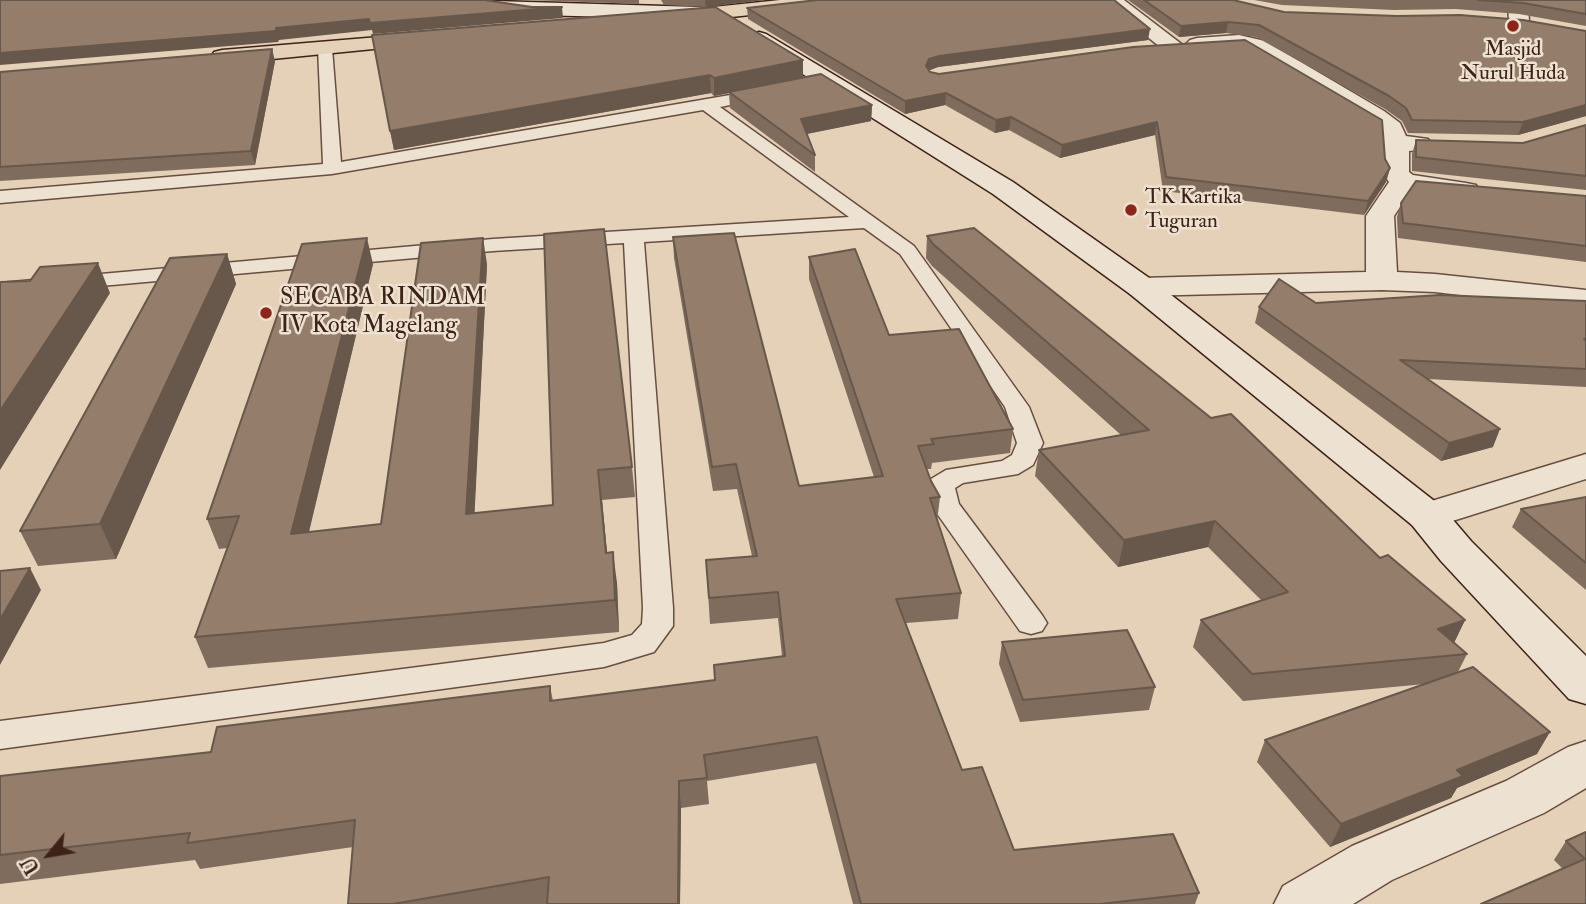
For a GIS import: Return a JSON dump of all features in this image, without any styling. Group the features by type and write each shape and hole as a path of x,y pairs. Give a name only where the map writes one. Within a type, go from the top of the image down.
{"main road":[{"path":"530,22 720,13 835,0"},
{"path":"205,59 451,37"}],"street":[{"path":"470,0 530,22 651,6 720,13 805,86 1003,188 1141,287 1427,516 1456,551 1586,685"},
{"path":"1112,0 1173,46"},
{"path":"1518,0 1519,23"},
{"path":"1494,21 1543,28"},
{"path":"1142,49 1239,41 1257,46 1391,128 1396,143 1396,173 1403,181 1416,185 1496,194"},
{"path":"1396,143 1448,145"},
{"path":"1382,281 1380,216 1403,181"},
{"path":"1141,287 1382,281 1435,283 1586,300"},
{"path":"1427,516 1586,466"},
{"path":"1303,904 1372,863 1525,797 1586,762"}],"lane":[{"path":"325,48 332,169"},
{"path":"0,197 332,169 805,86"},
{"path":"706,105 907,250 1017,407 1030,443 1024,459 1009,468 956,475 940,485 946,505 1031,623"},
{"path":"0,289 493,245 869,222"},
{"path":"0,735 604,655 643,644 657,626 658,608 634,236"}],"building":[{"path":"0,0 484,0 532,7 562,7 370,23 369,19 276,28 276,31 0,53"},
{"path":"817,0 1114,0 1150,29 939,56 929,59 926,66 930,72 939,74 1133,47 1245,40 1382,120 1385,159 1390,168 1368,201 1166,177 1157,122 1062,145 1011,117 996,120 946,93 905,101 747,8"},
{"path":"1144,0 1233,0 1284,12 1460,15 1523,20 1586,31 1586,105 1523,122 1412,120 1406,108 1389,96 1259,25 1228,22 1181,26"},
{"path":"1478,0 1586,0 1586,14 1523,3"},
{"path":"715,7 803,60 714,78 710,75 390,131 372,35"},
{"path":"272,49 251,151 0,167 0,72"},
{"path":"821,74 872,105 801,119 815,155 729,92"},
{"path":"1586,125 1586,176 1416,157 1416,140 1523,143"},
{"path":"1416,181 1586,196 1586,246 1403,223 1401,203"},
{"path":"974,228 1211,418 1231,414 1380,558 1388,555 1465,620 1438,629 1467,654 1252,674 1201,620 1288,592 1215,521 1124,540 1039,450 1149,430 927,236"},
{"path":"604,229 632,467 598,470 606,553 613,552 615,600 195,637 239,516 207,519 302,244 367,238 291,534 381,524 421,243 483,238 466,514 553,505 544,234"},
{"path":"734,233 799,486 883,476 809,257 855,249 889,335 959,329 1013,429 931,439 934,444 918,446 940,497 930,498 961,593 896,599 962,770 982,767 1014,850 1173,834 1199,893 1100,904 861,904 817,737 704,755 707,778 679,781 678,904 547,904 549,877 393,904 348,904 355,820 187,843 190,833 0,855 0,776 211,752 217,727 550,686 550,701 715,680 714,665 785,656 778,592 709,598 706,560 757,556 736,464 712,467 673,237"},
{"path":"227,254 100,524 20,531 170,258"},
{"path":"98,263 0,411 0,282 30,281 40,267"},
{"path":"1279,279 1316,303 1440,295 1586,301 1586,369 1400,360 1500,429 1449,443 1259,307"},
{"path":"1586,497 1586,563 1521,509"},
{"path":"30,568 0,620 0,571"},
{"path":"1127,630 1155,687 1023,700 1002,642"},
{"path":"1473,667 1550,732 1457,770 1463,776 1341,824 1265,740"},
{"path":"1586,832 1586,904 1481,904 1585,859 1566,841"}],"place":[{"name":"Masjid Nurul Huda","path":"1513,26"},
{"name":"TK Kartika Tuguran","path":"1131,210"},
{"name":"SECABA RINDAM IV Kota Magelang","path":"266,313"}]}
